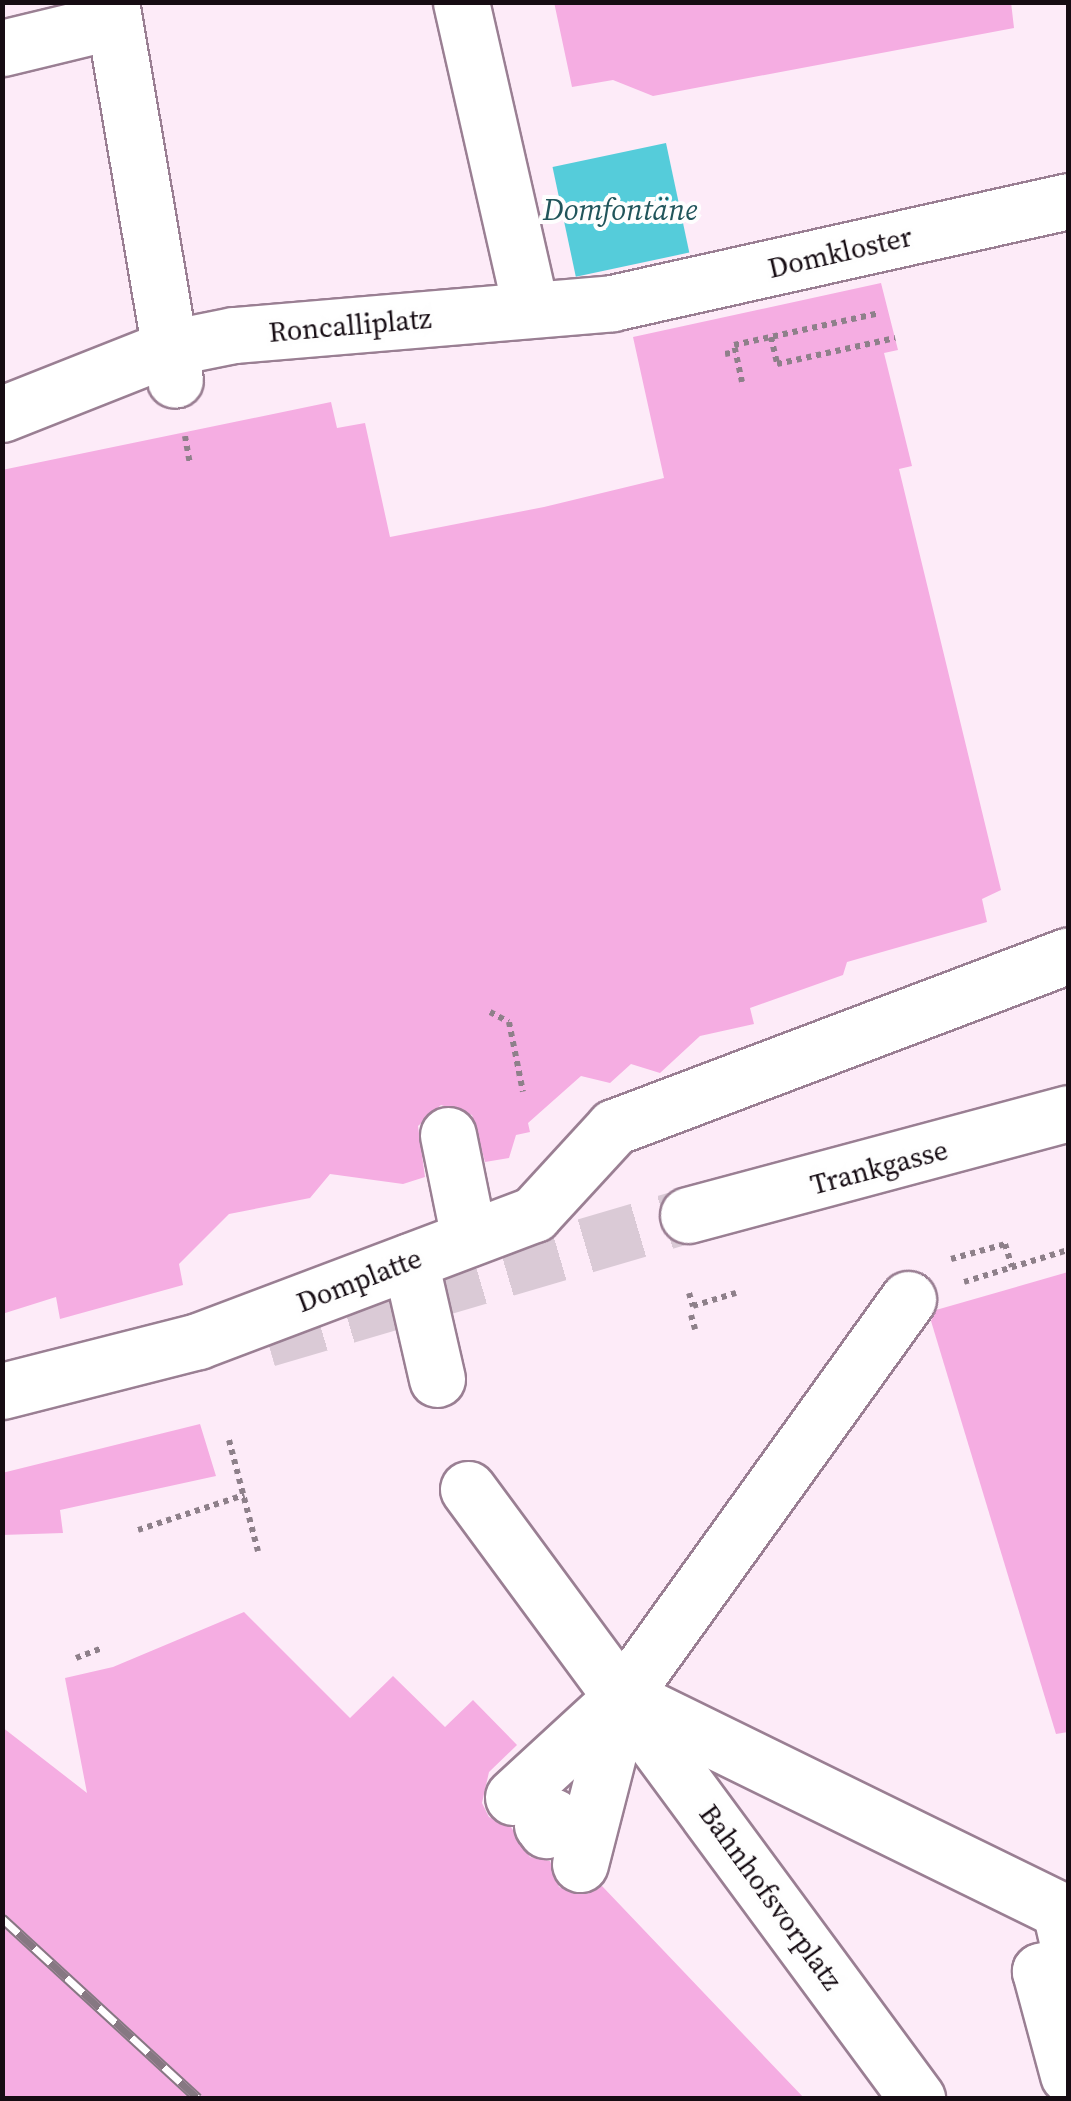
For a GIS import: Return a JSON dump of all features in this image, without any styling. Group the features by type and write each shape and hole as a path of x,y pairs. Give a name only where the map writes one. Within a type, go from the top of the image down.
{"street":[{"path":"461,2 532,309"},
{"path":"2,48 113,12 172,364"},
{"name":"Domkloster","path":"612,303 1068,201"},
{"name":"Roncalliplatz","path":"2,414 172,364 532,309 612,303"},
{"name":"Domplatte","path":"2,1391 198,1341 534,1214 614,1127 699,1116 1068,955"},
{"name":"Trankgasse","path":"688,1215 1068,1113"},
{"path":"448,1134 469,1238"},
{"path":"410,1260 436,1379"},
{"path":"552,1816 623,1696 921,1282"},
{"name":"Bahnhofsvorplatz","path":"468,1490 917,2098"},
{"name":"Bahnhofsvorplatz","path":"623,1696 1064,1927"},
{"path":"1068,1964 1040,1971 1068,2075"}],"path":[{"path":"742,382 734,345 879,313"},
{"path":"771,337 776,364 895,338"},
{"path":"725,354 735,352"},
{"path":"490,1012 509,1022 524,1092"},
{"path":"921,1282 1005,1244 1012,1267"},
{"path":"921,1282 1012,1267 1068,1250"},
{"path":"690,1293 694,1306 736,1293"},
{"path":"690,1315 694,1329"},
{"path":"229,1440 258,1551"},
{"path":"138,1530 244,1495"},
{"path":"76,1658 102,1648"}],"water":[{"name":"Domfontäne","path":"666,143 689,253 576,277 553,167"}],"building":[{"path":"554,2 1011,2 1014,28 653,96 613,80 572,87"},
{"path":"881,283 898,350 884,353 912,466 899,469 1001,890 982,899 987,922 847,962 843,975 750,1008 754,1024 700,1036 660,1073 631,1064 610,1083 581,1076 528,1123 530,1132 516,1135 509,1158 485,1162 472,1115 441,1105 418,1126 425,1177 403,1184 330,1174 310,1198 229,1214 179,1264 183,1285 60,1319 56,1297 2,1314 2,470 331,402 337,428 365,423 390,537 544,507 664,478 633,337"},
{"path":"1068,1272 1068,1732 1056,1734 931,1321 936,1310"},
{"path":"200,1424 216,1476 60,1510 63,1533 2,1535 2,1473"},
{"path":"244,1612 350,1718 393,1676 445,1727 473,1700 517,1745 489,1772 482,1803 489,1817 511,1827 530,1857 550,1861 559,1887 587,1894 602,1886 804,2098 2,2098 2,1727 87,1793 65,1678 113,1667"}],"tunnel":[{"path":"267,1339 688,1215"}],"railway":[{"path":"2,1918 198,2098"}]}
